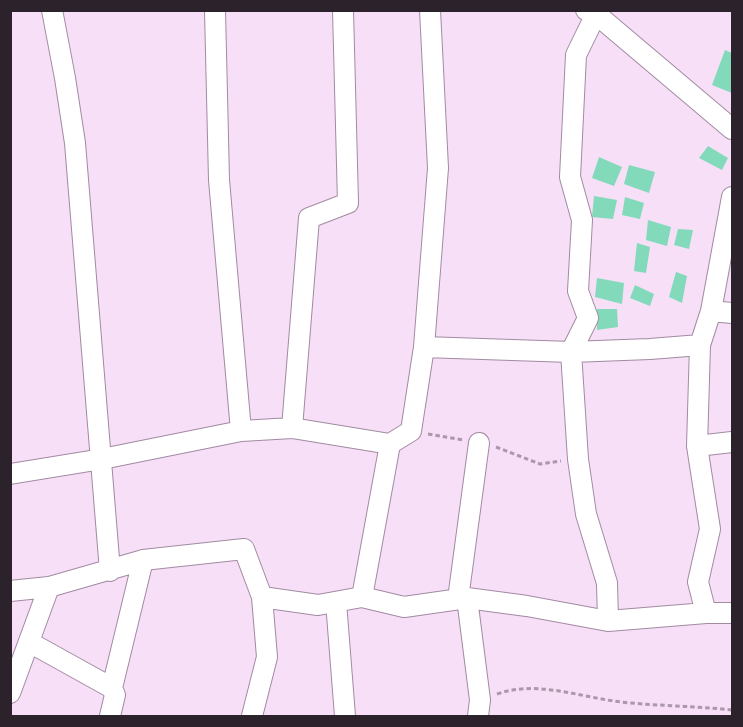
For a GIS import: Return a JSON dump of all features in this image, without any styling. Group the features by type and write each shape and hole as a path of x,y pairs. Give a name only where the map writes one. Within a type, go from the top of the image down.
{"street":[{"path":"52,10 75,143 110,571"},
{"path":"215,10 219,180 241,431"},
{"path":"292,428 309,218 348,203 343,10"},
{"path":"10,474 102,459 241,431 292,428 390,444 411,431 424,347 438,168 430,10"},
{"path":"608,621 607,583 586,514 578,459 571,352 588,318 578,291 582,220 570,177 576,55 594,12 732,129"},
{"path":"705,613 698,582 710,529 697,446 700,345 711,311 732,197"},
{"path":"711,311 732,313"},
{"path":"424,347 571,352 650,350 700,345"},
{"path":"697,446 732,442"},
{"path":"479,443 463,599 479,708"},
{"path":"362,597 390,444"},
{"path":"10,591 49,587 144,561 244,549 262,597 267,657 252,717"},
{"path":"110,717 115,695 112,688 144,561"},
{"path":"10,693 49,587"},
{"path":"262,597 318,605 362,597 404,607 463,599 527,606 608,621 705,613 732,614"},
{"path":"336,602 345,717"},
{"path":"29,642 112,688"}],"path":[{"path":"479,708 512,689 548,689 621,702 732,710"}],"building":[{"path":"725,50 732,53 732,93 712,85"},
{"path":"708,146 728,158 722,170 699,158"},
{"path":"599,157 622,167 614,186 592,178"},
{"path":"629,165 655,172 649,193 624,184"},
{"path":"594,196 617,200 613,219 592,217"},
{"path":"625,197 644,203 640,219 622,215"},
{"path":"648,220 671,227 667,246 646,240"},
{"path":"678,229 693,230 689,249 674,245"},
{"path":"637,243 650,247 646,273 634,271"},
{"path":"676,272 687,276 682,303 669,297"},
{"path":"597,278 624,283 622,304 595,297"},
{"path":"635,285 654,294 650,306 630,298"},
{"path":"597,309 617,309 618,327 597,330"}]}
